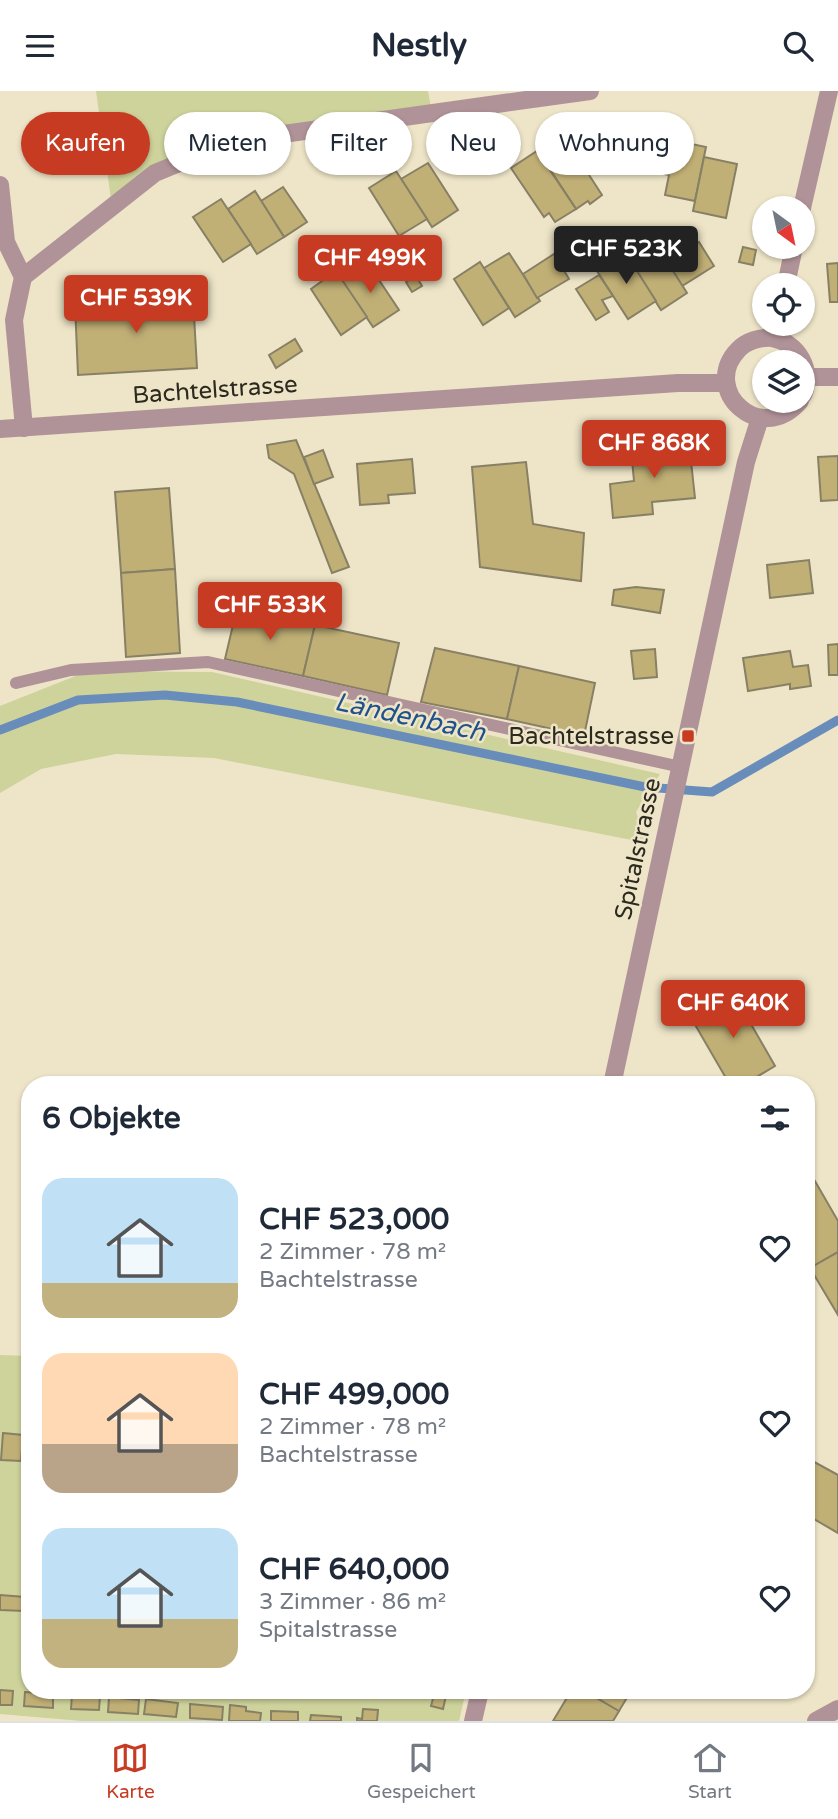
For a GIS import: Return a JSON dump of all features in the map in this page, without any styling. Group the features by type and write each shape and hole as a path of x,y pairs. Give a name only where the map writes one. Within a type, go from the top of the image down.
{"street":[{"path":"23,277 155,173 233,141 590,91"},
{"path":"805,196 829,91"},
{"path":"0,185 6,242 23,277 14,320 24,428"},
{"path":"768,336 743,345 730,362 726,383 729,393 741,410 760,418 772,419 785,413"},
{"path":"781,336 796,350"},
{"path":"815,383 838,377"},
{"name":"Bachtelstrasse","path":"0,429 678,383 726,383"},
{"name":"Spitalstrasse","path":"614,1076 746,461 760,418"},
{"path":"473,1721 478,1699"},
{"path":"816,1721 838,1709"}],"lane":[{"path":"16,683 71,670 208,662 680,772"}],"green space":[{"path":"96,91 428,91 432,112 412,116 412,112 305,112 305,131 291,133 291,112 164,112 164,169 155,173 112,207 108,175 150,175 150,112 99,112"},
{"path":"88,671 212,672 660,774 636,812 647,843 214,758 116,754 41,769 0,793 0,706"},
{"path":"0,1355 21,1356 21,1699 464,1699 459,1721 82,1721 0,1714"}],"building":[{"path":"694,145 706,147 695,201 665,195 669,175 694,175"},
{"path":"535,152 535,175 553,175 576,209 555,222 549,213 544,217 516,175 521,175 521,161"},
{"path":"704,157 737,164 726,218 693,211"},
{"path":"426,164 426,175 436,175 458,210 432,227 401,179 412,175"},
{"path":"390,175 399,175 427,219 399,236 369,188"},
{"path":"554,175 589,175 602,195 590,204 588,201 576,209"},
{"path":"283,187 307,222 284,237 261,201"},
{"path":"255,191 284,237 257,254 228,209"},
{"path":"221,199 251,244 223,262 193,217"},
{"path":"699,242 714,266 682,286 668,263"},
{"path":"656,244 687,293 661,310 630,261"},
{"path":"743,247 752,249 753,265 739,262"},
{"path":"625,252 656,301 628,319 597,271"},
{"path":"509,253 540,301 515,317 484,268"},
{"path":"554,254 569,279 537,298 523,274"},
{"path":"367,262 399,310 373,327 341,279"},
{"path":"480,262 509,308 483,325 454,279"},
{"path":"838,263 838,302 830,302 827,264"},
{"path":"336,271 367,317 341,335 311,289"},
{"path":"599,275 613,296 602,300 609,312 596,320 576,289"},
{"path":"416,276 422,286 412,292 406,282"},
{"path":"147,291 148,301 193,298 197,368 78,375 75,304 121,302 121,292"},
{"path":"295,339 302,351 276,368 269,355"},
{"path":"296,440 349,567 332,573 294,474 269,458 267,445"},
{"path":"689,443 695,498 652,502 653,514 613,518 610,484 634,481 631,449"},
{"path":"323,450 333,477 314,484 304,457"},
{"path":"838,456 838,500 821,501 818,457"},
{"path":"412,459 415,493 388,495 389,503 360,505 357,464"},
{"path":"526,462 533,524 584,533 581,581 480,567 472,467"},
{"path":"169,488 175,569 121,573 115,492"},
{"path":"809,560 813,593 770,598 767,565"},
{"path":"175,569 180,653 126,657 121,573"},
{"path":"636,587 664,590 660,613 612,605 614,590"},
{"path":"237,608 315,625 303,676 225,659"},
{"path":"315,625 399,643 387,695 303,676"},
{"path":"838,644 838,675 829,675 828,645"},
{"path":"435,648 519,666 507,719 421,702"},
{"path":"655,649 657,677 634,679 631,651"},
{"path":"790,651 793,667 808,665 811,686 790,689 790,684 748,691 743,658"},
{"path":"519,666 595,683 584,736 507,719"},
{"path":"732,991 775,1066 758,1076 725,1076 690,1016"},
{"path":"815,1181 838,1221 838,1252 815,1265"},
{"path":"838,1252 838,1315 815,1276 815,1265"},
{"path":"3,1433 21,1435 21,1461 1,1460"},
{"path":"815,1462 838,1475 838,1533 815,1520"},
{"path":"0,1595 21,1597 21,1611 0,1610"},
{"path":"0,1690 13,1691 12,1705 0,1705"},
{"path":"24,1699 53,1699 53,1708 24,1706"},
{"path":"72,1699 100,1699 99,1710 71,1709"},
{"path":"109,1699 139,1700 138,1714 108,1712"},
{"path":"146,1699 178,1703 176,1717 144,1714"},
{"path":"433,1699 445,1699 443,1709 431,1706"},
{"path":"566,1699 599,1699 619,1711 613,1721 553,1721"},
{"path":"599,1699 626,1699 619,1711"},
{"path":"190,1704 223,1707 222,1720 190,1718"},
{"path":"230,1705 261,1713 260,1721 229,1721"},
{"path":"363,1709 378,1710 377,1721 357,1721 357,1718 362,1719"},
{"path":"271,1711 298,1712 298,1721 271,1721"},
{"path":"311,1715 341,1717 341,1721 310,1721"}],"waterway":[{"name":"Ländenbach","path":"0,730 78,700 165,695 237,702 645,787 712,792 838,720"}],"place":[{"name":"Bachtelstrasse","path":"688,736"}]}
